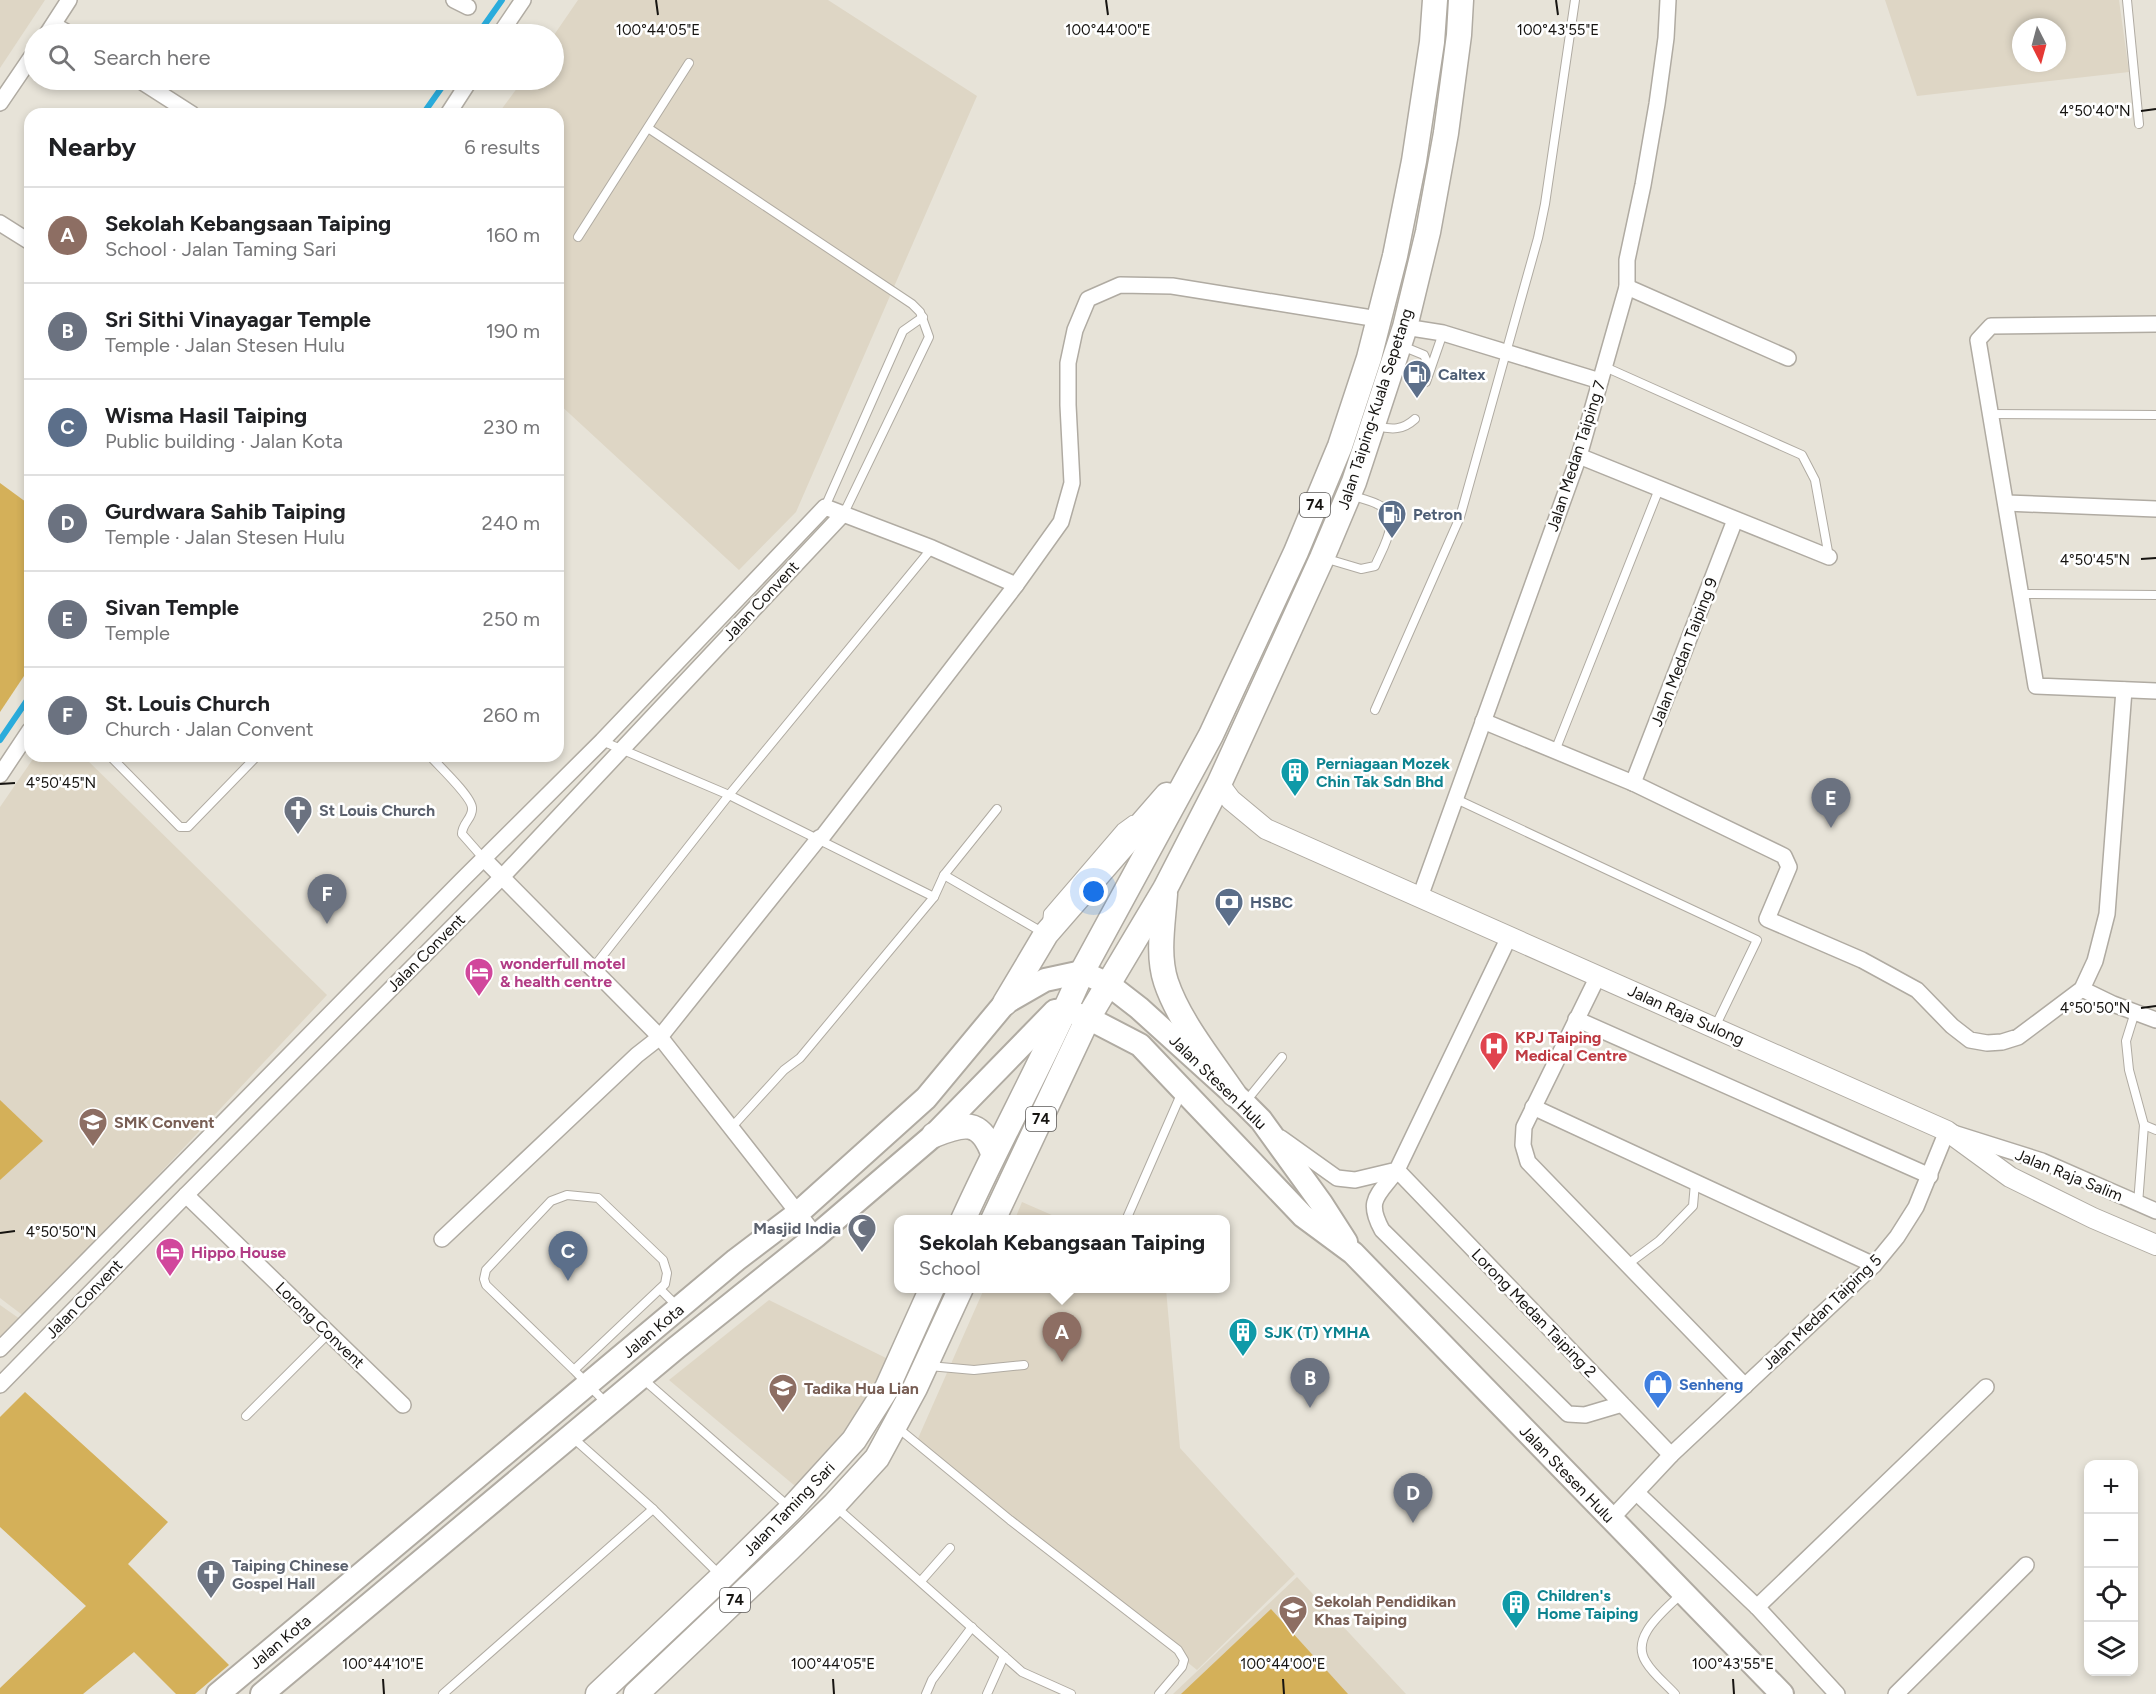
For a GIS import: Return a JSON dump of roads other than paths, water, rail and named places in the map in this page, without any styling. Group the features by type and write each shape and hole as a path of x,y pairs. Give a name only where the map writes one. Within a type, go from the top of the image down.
{"main road":[{"name":"Jalan Taiping-Kuala Sepetang","path":"1082,972 1211,735 1296,552 1340,446 1369,358 1395,256 1414,161 1432,42 1435,0"},
{"name":"Jalan Taiping-Kuala Sepetang","path":"1108,984 1165,889 1219,784 1349,495 1401,336 1428,232 1446,133 1459,35 1461,0"},
{"path":"1005,1003 1046,934 1169,792 1211,735"},
{"path":"1165,889 1161,950 1166,981 1181,1014 1239,1098"},
{"name":"Jalan Stesen Hulu","path":"1082,972 1108,984 1139,1008 1261,1120 1322,1203 1353,1253"},
{"name":"Jalan Kota","path":"218,1694 582,1377 680,1309 736,1260 798,1213 926,1098 1005,1003 1045,980 1082,972"},
{"name":"74","path":"995,1215 1077,1014 1082,972"},
{"name":"74","path":"965,1215 993,1153 1077,1014 1108,984"},
{"name":"Jalan Kota","path":"262,1694 608,1405 816,1236 934,1135 1055,1011 1077,1014"},
{"name":"Jalan Stesen Hulu","path":"1077,1014 1140,1045 1303,1216 1353,1253 1782,1694"},
{"path":"934,1135 952,1128 976,1128 987,1137 993,1153"},
{"name":"Jalan Taming Sari","path":"598,1694 792,1509 854,1440 887,1388 930,1293"},
{"name":"Jalan Taming Sari","path":"636,1694 834,1505 877,1458 896,1426 959,1293"}],"street":[{"path":"54,24 69,0"},
{"path":"507,24 523,0"},
{"name":"Jalan Medan Taiping 7","path":"1420,897 1579,456 1627,287 1627,260 1657,104 1666,38 1668,0"},
{"path":"0,103 24,68"},
{"path":"155,90 183,108"},
{"path":"452,108 464,90"},
{"path":"0,223 24,238"},
{"path":"442,1239 637,1055 660,1037 819,838 824,836 1016,585 1061,522 1071,483 1068,363 1075,330 1088,298 1120,285 1172,286 1378,319"},
{"path":"1627,287 1788,358"},
{"path":"2156,324 1991,326 1978,340 2036,686 2156,691"},
{"path":"1401,336 1443,333 1602,374"},
{"path":"1579,456 1829,556"},
{"path":"2006,503 2156,509"},
{"path":"825,507 932,548 1016,585"},
{"name":"Jalan Convent","path":"0,1349 602,741 825,507"},
{"name":"Jalan Convent","path":"0,1385 502,877 844,513"},
{"name":"Jalan Medan Taiping 9","path":"1633,783 1735,520"},
{"path":"1483,721 1633,783 1784,856 1789,867 1767,919 1862,960 1917,990 1952,1026 1970,1040 1986,1043 2002,1042 2018,1037 2082,989 2095,961 2108,914 2124,690"},
{"path":"0,775 24,739"},
{"name":"Jalan Raja Sulong","path":"1219,784 1231,800 1266,829 1947,1131 2010,1177 2093,1218 2156,1245"},
{"path":"484,859 660,1037 816,1236"},
{"path":"1509,937 1397,1170 1374,1201 1373,1214 1382,1230 1568,1414 1585,1415 1622,1404"},
{"path":"1598,976 1524,1127 1523,1145 1528,1162 1745,1386"},
{"path":"2082,989 2156,1020"},
{"path":"1576,1019 1930,1176"},
{"path":"1533,1107 1874,1265"},
{"path":"1261,1120 1296,1150 1337,1178 1355,1180 1397,1170"},
{"name":"Jalan Medan Taiping 5","path":"1611,1519 1671,1455 1874,1265 1904,1227 1916,1207 1947,1131"},
{"name":"Jalan Raja Salim","path":"1947,1131 2042,1161 2156,1211"},
{"name":"Lorong Medan Taiping 2","path":"1397,1170 1671,1455"},
{"name":"Lorong Convent","path":"186,1195 403,1405"},
{"path":"1756,1607 1986,1388"},
{"path":"1637,1493 1756,1607 1837,1694"},
{"path":"1896,1694 2026,1565"}],"lane":[{"path":"1375,710 1460,517 1538,238 1575,0"},
{"path":"2127,0 2139,124"},
{"path":"578,237 689,63"},
{"path":"648,128 918,308 929,337 844,513"},
{"path":"825,507 903,331 922,317"},
{"path":"1426,382 1443,333"},
{"path":"1401,336 1415,350 1424,355 1430,369"},
{"path":"1602,374 1802,455 1815,480 1829,556"},
{"path":"1989,414 2156,415"},
{"path":"1372,425 1389,429 1406,427 1415,419"},
{"path":"1556,751 1659,489"},
{"path":"1322,558 1361,569 1375,566 1392,525 1388,512 1378,504 1349,495"},
{"path":"592,968 729,795 932,548"},
{"path":"2021,594 2156,595"},
{"path":"602,741 729,795 934,897"},
{"path":"116,762 180,827 188,827 251,762"},
{"path":"435,762 471,802 472,814 462,828 462,834 484,859"},
{"path":"1456,799 1757,940 1714,1028"},
{"path":"731,1128 784,1070 800,1058 934,897 944,875 998,809"},
{"path":"944,875 1046,934"},
{"path":"2135,1012 2126,1041 2129,1070 2144,1125 2138,1204"},
{"path":"1239,1098 1282,1058"},
{"path":"1128,1215 1183,1090"},
{"path":"2144,1125 2156,1130"},
{"path":"1628,1264 1659,1241 1693,1206 1695,1183"},
{"path":"582,1377 665,1284 667,1273 663,1260 597,1198 567,1195 551,1200 486,1270 484,1279 486,1286 582,1377 608,1405"},
{"path":"660,1289 680,1309"},
{"path":"246,1416 329,1333"},
{"path":"925,1365 974,1370 1024,1365"},
{"path":"641,1378 792,1509"},
{"path":"896,1426 1010,1520 1178,1650 1184,1660 1182,1667 1159,1694"},
{"path":"571,1436 653,1509 722,1578"},
{"path":"834,1505 1022,1672 1071,1694"},
{"path":"443,1694 653,1509"},
{"path":"921,1581 950,1548"},
{"path":"1675,1694 1645,1661 1641,1646 1644,1633 1683,1592"},
{"path":"926,1694 932,1680 972,1628"},
{"path":"987,1694 1004,1656"}],"waterway":[{"path":"485,24 502,0"},
{"path":"427,108 440,90"},
{"path":"0,740 24,705"}],"place":[{"name":"Caltex","path":"1417,400"},
{"name":"Petron","path":"1392,540"},
{"name":"Perniagaan Mozek Chin Tak Sdn Bhd","path":"1295,798"},
{"name":"Sivan Temple","path":"1831,828"},
{"name":"St Louis Church","path":"298,836"},
{"name":"St. Louis Church","path":"327,924"},
{"name":"HSBC","path":"1229,928"},
{"name":"wonderfull motel & health centre","path":"479,998"},
{"name":"KPJ Taiping Medical Centre","path":"1494,1072"},
{"name":"SMK Convent","path":"93,1148"},
{"name":"Masjid India","path":"862,1254"},
{"name":"Hippo House","path":"170,1278"},
{"name":"Wisma Hasil Taiping","path":"568,1281"},
{"name":"SJK (T) YMHA","path":"1243,1358"},
{"name":"Sekolah Kebangsaan Taiping","path":"1062,1362"},
{"name":"Sri Sithi Vinayagar Temple","path":"1310,1408"},
{"name":"Senheng","path":"1658,1410"},
{"name":"Tadika Hua Lian","path":"783,1414"},
{"name":"Gurdwara Sahib Taiping","path":"1413,1523"},
{"name":"Taiping Chinese Gospel Hall","path":"211,1600"},
{"name":"Children's Home Taiping","path":"1516,1630"},
{"name":"Sekolah Pendidikan Khas Taiping","path":"1293,1636"}]}
